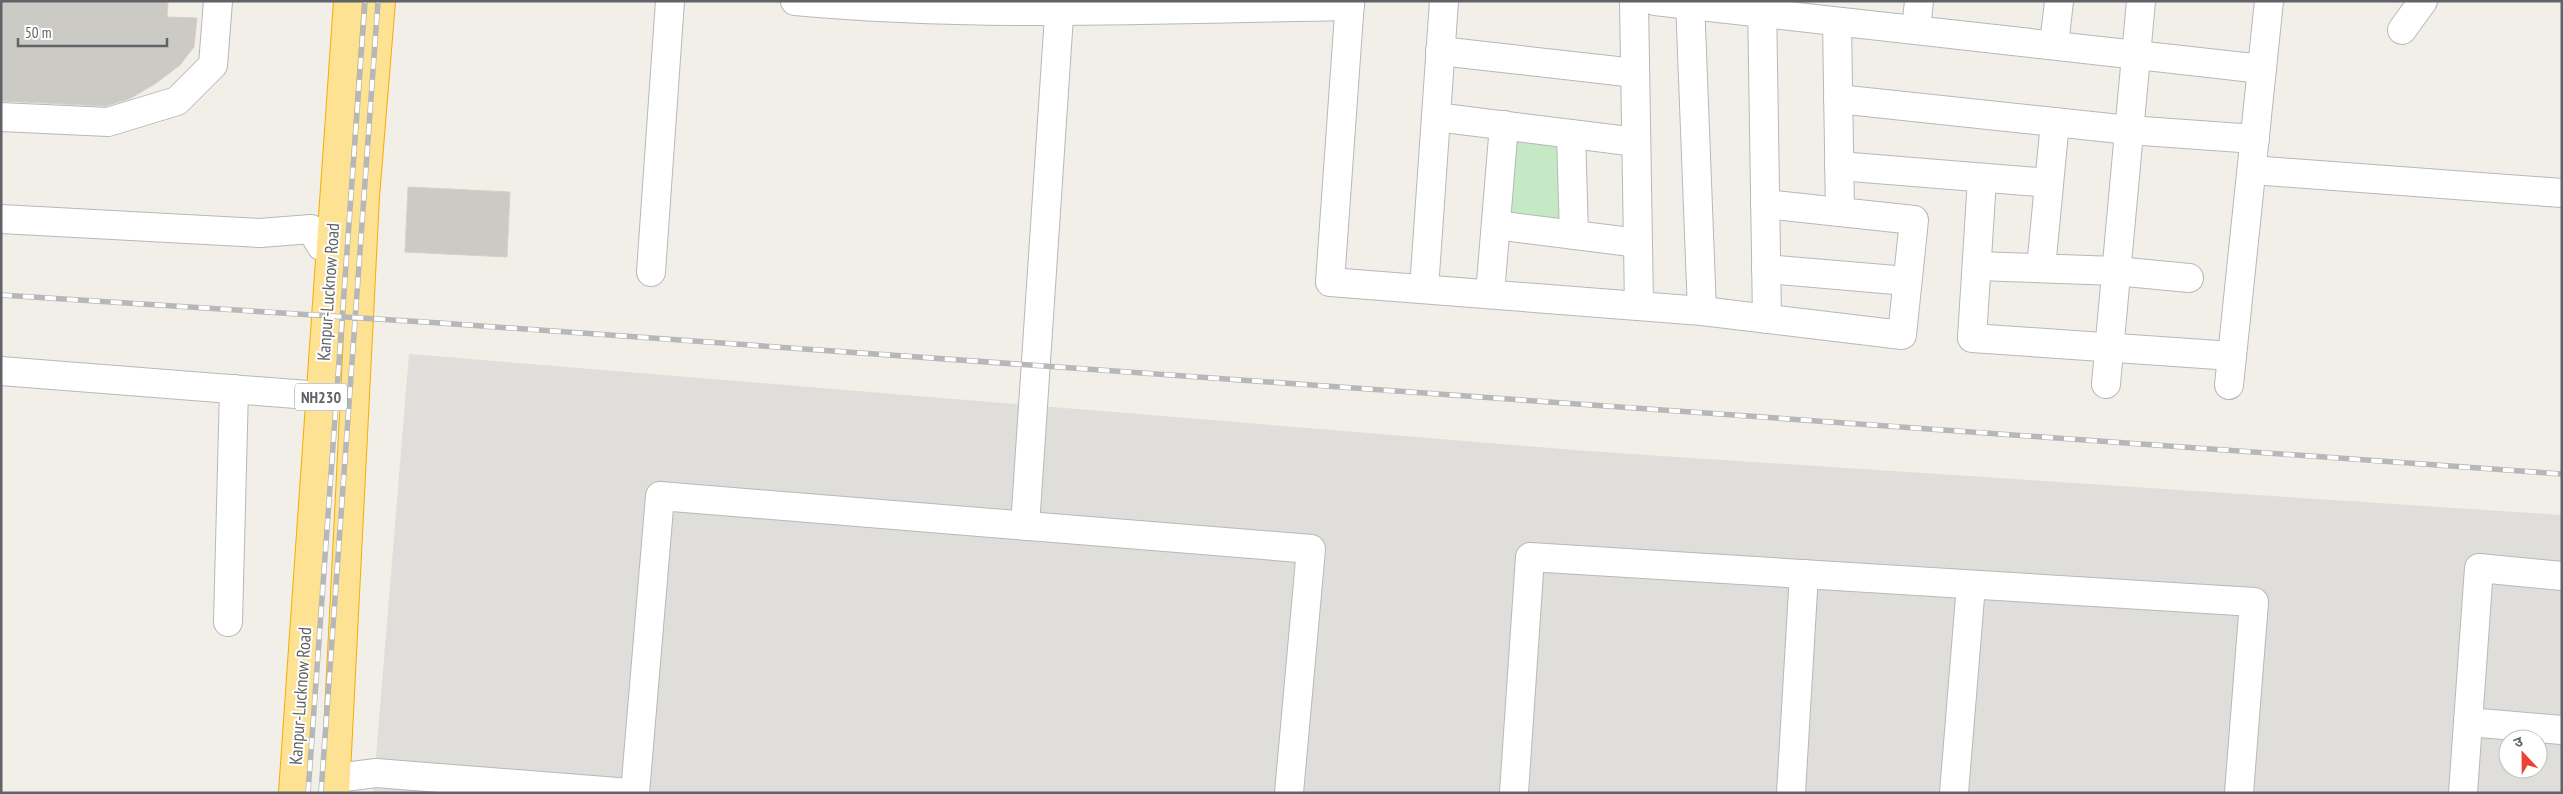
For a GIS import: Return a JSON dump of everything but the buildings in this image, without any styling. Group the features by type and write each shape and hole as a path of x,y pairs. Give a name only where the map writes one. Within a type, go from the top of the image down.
{"highway":[{"name":"Kanpur-Lucknow Road","path":"294,793 348,1"},
{"name":"Kanpur-Lucknow Road","path":"335,785 364,196 381,1"}],"street":[{"path":"1,117 108,122 177,101 213,65 218,1"},
{"path":"651,272 670,1"},
{"path":"795,1 864,4 1059,6 1350,4 1330,282 1702,311 1902,335 1914,220 1765,204"},
{"path":"1424,289 1444,1"},
{"path":"1634,1 1639,306"},
{"path":"1655,1 1762,7 1843,15 1916,30 2262,69"},
{"path":"1916,30 1919,1"},
{"path":"2054,46 2059,1"},
{"path":"2106,384 2141,1"},
{"path":"2229,385 2269,1"},
{"path":"2402,30 2423,1"},
{"path":"1690,3 1702,311"},
{"path":"1025,526 1059,6"},
{"path":"1762,7 1767,318"},
{"path":"1840,212 1838,99 1843,15"},
{"path":"1440,51 1635,74"},
{"path":"1838,99 2130,130 2255,139"},
{"path":"1436,117 1636,142"},
{"path":"2041,268 2055,122"},
{"path":"1490,294 1504,126"},
{"path":"1571,134 1574,235"},
{"path":"1839,166 2049,183"},
{"path":"2252,170 2562,193"},
{"path":"1982,179 1972,338 2232,356"},
{"path":"1,219 260,233 311,229 321,246 332,250"},
{"path":"1496,225 1638,243"},
{"path":"1977,266 2116,271 2189,278"},
{"path":"1766,269 1908,281"},
{"path":"1,371 321,396"},
{"path":"228,622 234,389"},
{"path":"635,793 660,496 1311,549 1289,793"},
{"path":"1514,793 1530,557 2254,602 2240,793"},
{"path":"2463,793 2480,568 2562,576"},
{"path":"1791,793 1804,574"},
{"path":"1954,793 1971,584"},
{"path":"2468,722 2562,730"},
{"path":"335,785 376,773 630,793"},
{"path":"335,785 363,793"}],"shaded area":[{"path":"409,354 1587,451 2562,515 2562,793 373,793"}],"green space":[{"path":"1509,136 1564,143 1567,225 1503,221"}],"railway":[{"path":"308,793 365,1"},
{"path":"321,793 378,1"},
{"path":"1,295 440,323 2562,474"}]}
